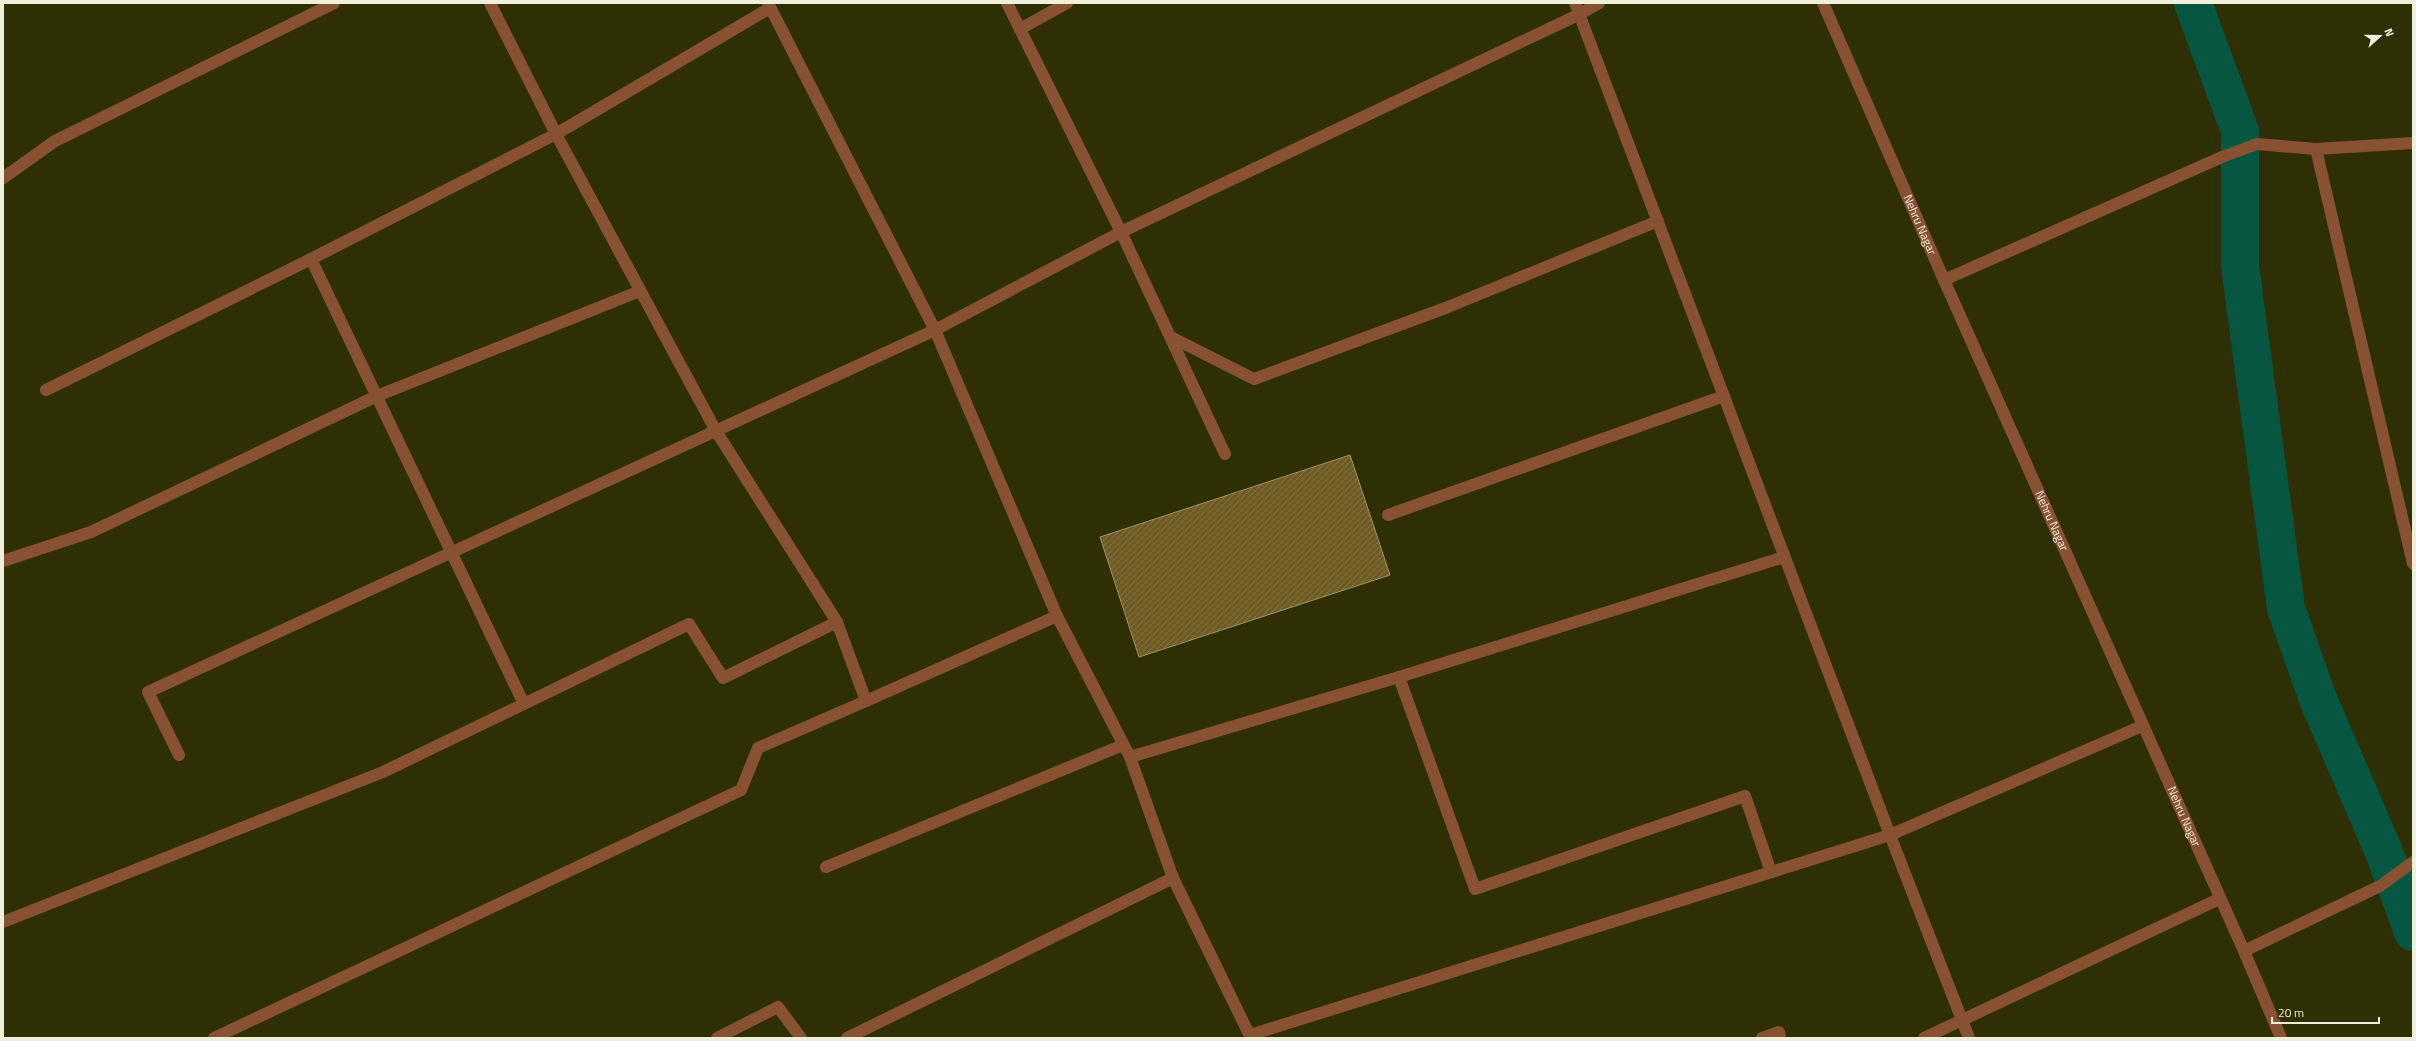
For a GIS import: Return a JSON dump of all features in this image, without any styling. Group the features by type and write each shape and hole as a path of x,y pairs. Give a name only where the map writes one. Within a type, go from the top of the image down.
{"street":[{"path":"3,178 55,141 334,3"},
{"path":"490,3 556,134 716,432 836,622 866,701"},
{"path":"1007,3 1121,232 1225,454"},
{"path":"1020,29 1067,3"},
{"path":"179,755 148,692 935,330 1121,232 1578,8 1599,3"},
{"name":"Nehru Nagar","path":"1823,3 2142,726 2219,899 2244,951 2280,1038"},
{"path":"46,390 311,259 556,134 769,5 935,330 1057,616 1130,757 1173,878 1251,1036 1890,835 2142,726"},
{"path":"1578,8 1784,557 1969,1038"},
{"path":"1944,280 2222,157 2258,144 2316,149 2413,143"},
{"path":"2316,149 2413,564"},
{"path":"1171,337 1254,379 1448,307 1658,221"},
{"path":"311,259 524,704"},
{"path":"3,561 91,532 377,396 640,291"},
{"path":"1388,515 1724,396"},
{"path":"1130,757 1399,677 1784,557"},
{"path":"214,1038 742,790 758,748 1057,616"},
{"path":"3,922 383,772 689,624 723,678 836,622"},
{"path":"1399,677 1475,889 1745,796 1771,872"},
{"path":"826,866 1123,745"},
{"path":"2244,951 2380,886 2412,863"},
{"path":"847,1038 1173,878"},
{"path":"1924,1038 2219,899"},
{"path":"718,1038 778,1007 801,1038"},
{"path":"1762,1038 1779,1032 1780,1038"}],"building":[{"path":"1350,455 1390,575 1139,657 1100,537"}],"waterway":[{"path":"2193,3 2240,131 2240,266 2286,608 2318,699 2384,852 2413,932"}]}
